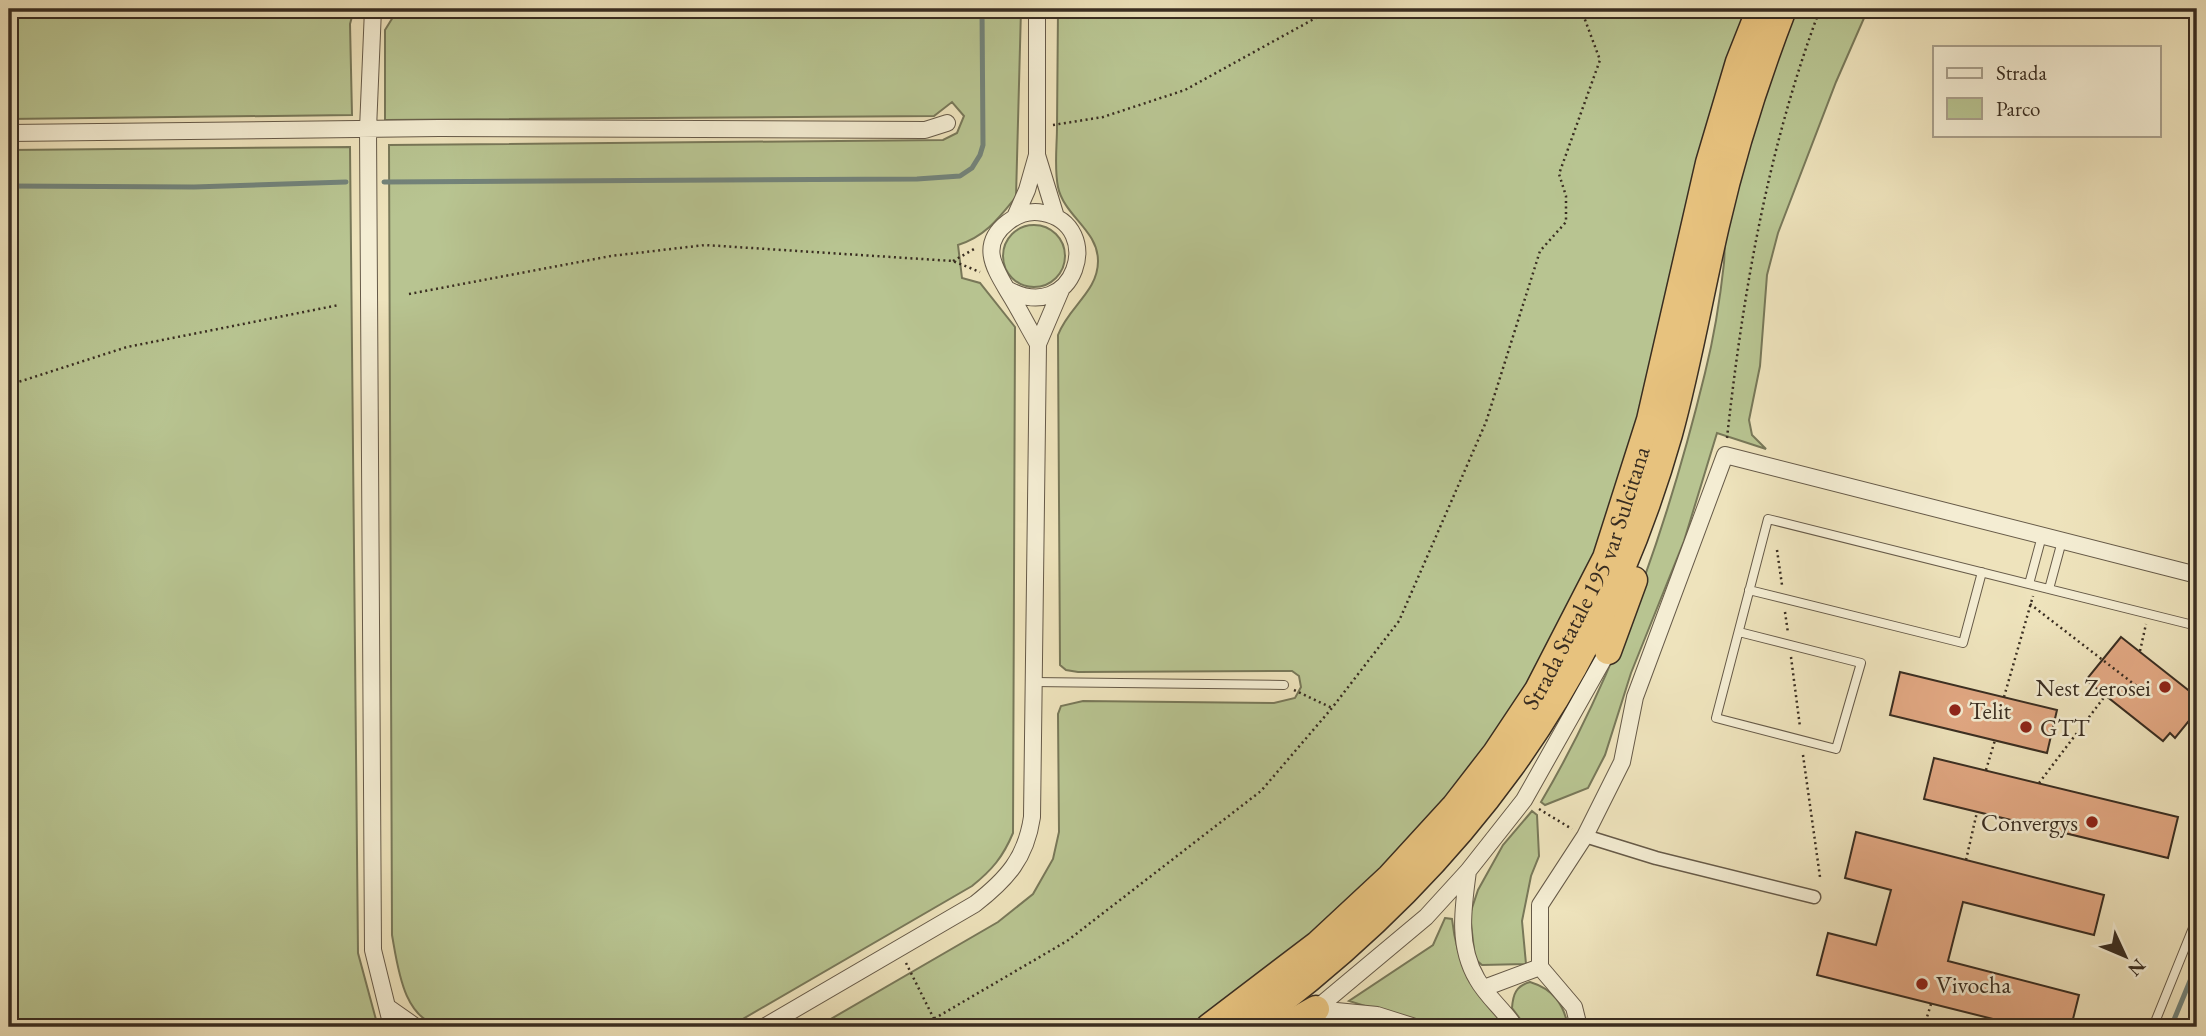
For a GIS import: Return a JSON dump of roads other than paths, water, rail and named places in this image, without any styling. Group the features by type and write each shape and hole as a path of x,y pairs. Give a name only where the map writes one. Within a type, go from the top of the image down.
{"highway":[{"name":"Strada Statale 195 var Sulcitana","path":"1209,1027 1318,944 1390,877 1455,806 1496,753 1538,690 1606,558 1650,420 1709,163 1739,61 1759,9"},
{"name":"Strada Statale 195 var Sulcitana","path":"1247,1027 1376,922 1428,870 1517,761 1561,691 1624,566 1670,431 1742,124 1783,9"},
{"path":"1608,651 1666,490 1675,455 1670,431"},
{"path":"1284,1027 1316,1009"}],"street":[{"path":"373,9 368,129 373,950 392,1027"},
{"path":"1037,9 1037,155 1056,218"},
{"path":"9,133 368,129 925,130 947,122"},
{"path":"1037,155 1027,190 1014,217 995,237 991,251 1002,284 1038,344"},
{"path":"764,1027 975,904 1001,884 1019,863 1029,841 1032,817 1038,344 1061,290 1076,266 1078,252 1071,232 1056,218 1035,212 1014,217"},
{"path":"1002,284 1034,299 1061,290"},
{"path":"1579,1027 1574,1007 1540,967 1540,905 1585,836 1622,762 1635,697 1725,455 2197,575"},
{"path":"1316,1009 1426,917 1468,871 1524,800 1608,651"},
{"path":"1585,836 1656,858 1814,897"},
{"path":"1468,871 1461,919 1464,938 1477,978 1515,1027"},
{"path":"1484,988 1540,967"},
{"path":"388,1009 416,1027"},
{"path":"1316,1009 1377,1015 1415,1027"}],"lane":[{"path":"1739,632 1861,663 1836,749 1716,718 1768,519 2197,626"},
{"path":"2032,585 2042,536"},
{"path":"2049,589 2062,541"},
{"path":"1749,590 1963,643 1982,572"},
{"path":"1033,682 1284,685"},
{"path":"2153,1027 2197,918"}],"waterway":[{"path":"384,182 917,179 960,176 972,168 983,145 982,9"},
{"path":"9,186 194,187 346,182"},
{"path":"2171,1027 2197,964"}],"place":[{"name":"Nest Zerosei","path":"2165,687"},
{"name":"Telit","path":"1955,710"},
{"name":"GTT","path":"2026,727"},
{"name":"Convergys","path":"2092,822"},
{"name":"Vivocha","path":"1922,984"}]}
